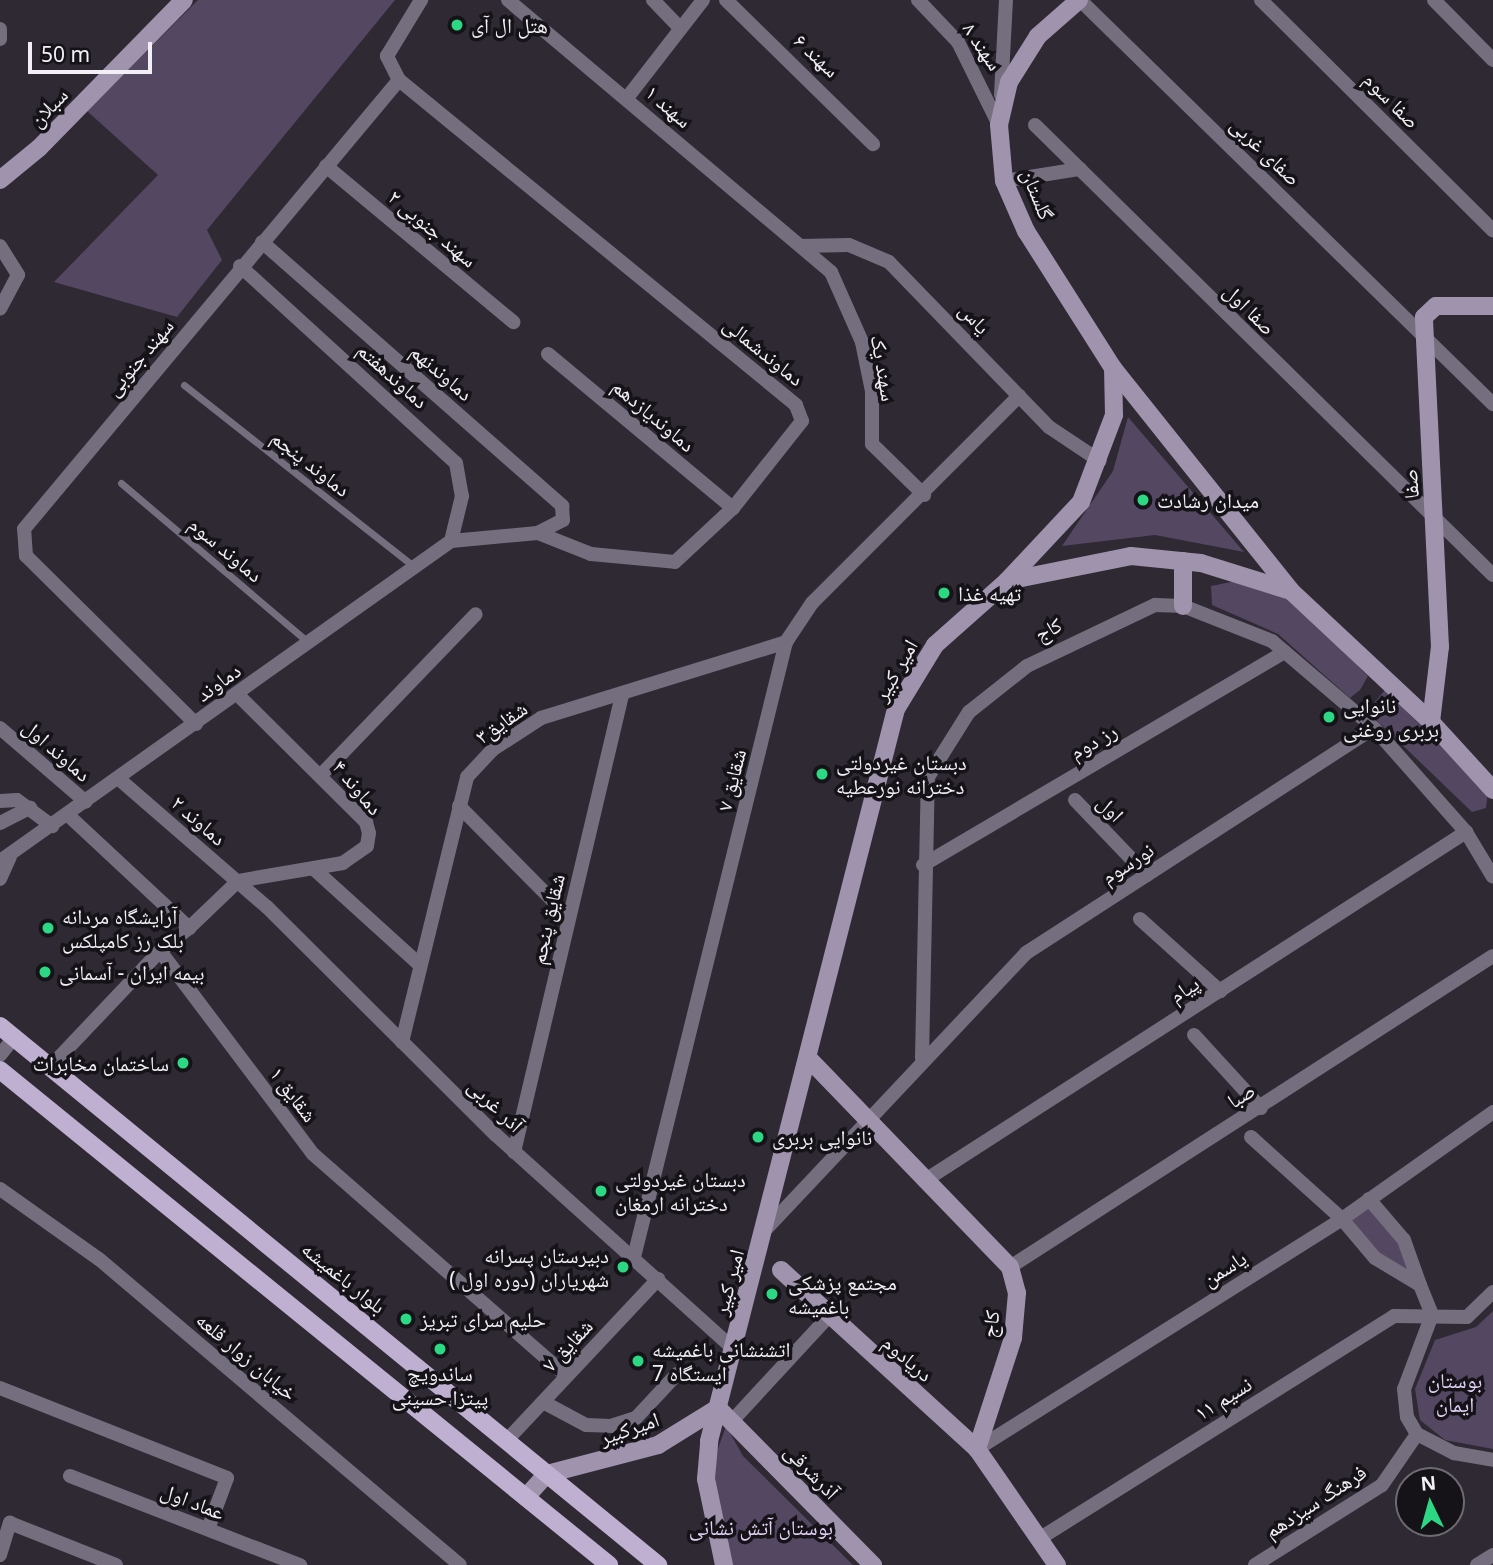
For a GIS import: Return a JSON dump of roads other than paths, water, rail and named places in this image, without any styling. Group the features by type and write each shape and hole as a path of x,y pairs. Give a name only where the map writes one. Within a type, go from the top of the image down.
{"main road":[{"name":"سبلان","path":"0,180 184,0"},
{"name":"گلستان","path":"1080,0 1038,36 1009,82 999,125 1004,181 1027,231 1113,368 1291,591"},
{"path":"1422,333 1424,317 1436,306 1493,306"},
{"name":"صفا","path":"1422,333 1435,522 1440,647 1431,722"},
{"name":"امیر کبیر","path":"724,1565 706,1479 718,1408 811,1061 896,709 935,645 1007,581 1080,502 1100,461 1114,415 1113,368"},
{"path":"1007,581 1130,556 1183,561 1291,591 1431,722 1493,790"},
{"path":"1183,561 1183,606"},
{"name":"بلوار باغمیشه","path":"0,1026 658,1565"},
{"path":"811,1061 864,1122 1010,1267"},
{"path":"0,1070 609,1565"},
{"name":"کاج","path":"977,1448 1013,1338 1017,1293 1010,1267"},
{"name":"دریادوم","path":"781,1270 828,1317 977,1448"},
{"name":"آذرشرقی","path":"718,1408 873,1565"},
{"name":"امیرکبیر","path":"547,1474 658,1445 718,1408"},
{"path":"977,1448 1042,1536 1057,1565"},
{"path":"526,1497 547,1474"}],"street":[{"path":"399,80 387,57 421,0"},
{"name":"سهند ۱","path":"508,0 801,246"},
{"path":"653,0 680,28"},
{"path":"627,98 703,0"},
{"name":"سهند ۶","path":"726,0 873,144"},
{"name":"سهند ۸","path":"918,0 958,42 999,125"},
{"path":"999,125 1006,0"},
{"name":"صفای غربی","path":"1080,0 1493,404"},
{"name":"صفا سوم","path":"1261,0 1493,230"},
{"path":"1434,0 1493,60"},
{"path":"0,29 0,39"},
{"name":"سهند جنوبی","path":"196,724 26,556 21,542 24,529 240,267 399,80"},
{"name":"دماوندشمالی","path":"399,80 799,409 799,426 733,508 675,562 591,554 538,533 452,541"},
{"name":"صفا اول","path":"1035,125 1435,522 1493,575"},
{"name":"سهند جنوبی ۲","path":"326,166 513,322"},
{"path":"1004,181 1080,169"},
{"name":"دماوندنهم","path":"262,242 562,506 563,520 538,533"},
{"name":"یاس","path":"801,246 849,245 890,262 1049,427 1100,461"},
{"path":"0,246 18,275 0,309"},
{"name":"سهند یک","path":"801,246 831,272 862,342 872,391 872,444 924,495"},
{"name":"دماوندهفتم","path":"240,267 456,463 462,496 452,541"},
{"name":"دماوندیازدهم","path":"548,354 733,508"},
{"name":"شقایق ۷","path":"634,1257 786,642 813,603 924,495 1019,396"},
{"name":"دماوند","path":"5,859 452,541"},
{"name":"کاج","path":"922,1058 923,865 928,778 969,712 1027,666 1092,631 1155,605 1183,606 1285,652 1374,728 1466,832 1493,877"},
{"path":"321,775 476,614"},
{"name":"شقایق۳","path":"402,1042 467,777 492,750 541,718 622,696 786,642"},
{"name":"رز دوم","path":"923,865 1285,652"},
{"name":"دماوند ۴","path":"237,694 321,775 369,833 367,846 355,856 314,869 238,881"},
{"name":"شقایق پنجم","path":"514,1152 622,696"},
{"name":"نورسوم","path":"922,1058 1026,953 1374,728"},
{"name":"دماوند اول","path":"0,729 86,802"},
{"name":"دماوند ۲","path":"119,779 238,881"},
{"name":"اول","path":"1075,800 1147,875"},
{"path":"0,801 30,808 52,827"},
{"path":"460,806 569,917"},
{"path":"0,823 30,808"},
{"path":"68,815 188,928"},
{"name":"پیام","path":"924,1181 1466,832"},
{"path":"0,880 5,859"},
{"path":"314,869 420,965"},
{"path":"225,895 238,881"},
{"path":"50,1067 160,951 238,881"},
{"name":"آذر غربی","path":"238,881 514,1152 734,1349"},
{"path":"1140,919 1220,991"},
{"name":"شقایق ۱","path":"160,951 313,1154 567,1376"},
{"name":"صبا","path":"1010,1267 1261,1108 1493,956"},
{"path":"1194,1035 1261,1108"},
{"path":"0,1055 14,1038"},
{"path":"767,1228 922,1058"},
{"name":"یاسمن","path":"977,1448 1342,1219 1491,1114"},
{"path":"1251,1137 1342,1219 1375,1258 1420,1285"},
{"name":"خیابان زوار قلعه","path":"0,1189 99,1259 460,1565"},
{"path":"1369,1199 1404,1240 1432,1315 1404,1389 1407,1417 1418,1434 1454,1453 1493,1461"},
{"name":"شقایق ۷","path":"507,1440 657,1279"},
{"name":"نسیم ۱۱","path":"1042,1536 1394,1316 1467,1317 1493,1292"},
{"path":"732,1421 828,1317"},
{"path":"543,1402 586,1425 611,1426 636,1418 677,1374"},
{"path":"0,1388 227,1478 208,1529"},
{"name":"فرهنگ سیزدهم","path":"1255,1565 1382,1485 1418,1434"},
{"name":"عماد اول","path":"70,1476 300,1565"},
{"path":"0,1555 10,1523 116,1565"},
{"path":"1477,1565 1493,1555"}],"lane":[{"name":"دماوند پنجم","path":"184,386 417,568"},
{"name":"دماوند سوم","path":"121,483 309,642"}],"place":[{"name":"هتل ال آی","path":"457,25"},
{"name":"میدان رشادت","path":"1143,500"},
{"name":"تهیه غذا","path":"944,593"},
{"name":"نانوایی بربری روغنی","path":"1329,717"},
{"name":"دبستان غیردولتی دخترانه نورعطیه","path":"822,774"},
{"name":"آرایشگاه مردانه بلک رز کامپلکس","path":"48,928"},
{"name":"بیمه ایران - آسمانی","path":"45,972"},
{"name":"ساختمان مخابرات","path":"183,1063"},
{"name":"نانوایی بربری","path":"758,1137"},
{"name":"دبستان غیردولتی دخترانه ارمغان","path":"601,1191"},
{"name":"دبیرستان پسرانه شهریاران (دوره اول )","path":"623,1267"},
{"name":"مجتمع پزشکی باغمیشه","path":"772,1294"},
{"name":"حلیم سرای تبریز","path":"406,1319"},
{"name":"ساندویچ پیتزا حسینی","path":"440,1349"},
{"name":"اتشنشانی باغمیشه ایستگاه 7","path":"638,1361"}],"park label":[{"name":"بوستان ایمان","path":"1455,1392"},
{"name":"بوستان آتش نشانی","path":"761,1527"}]}
